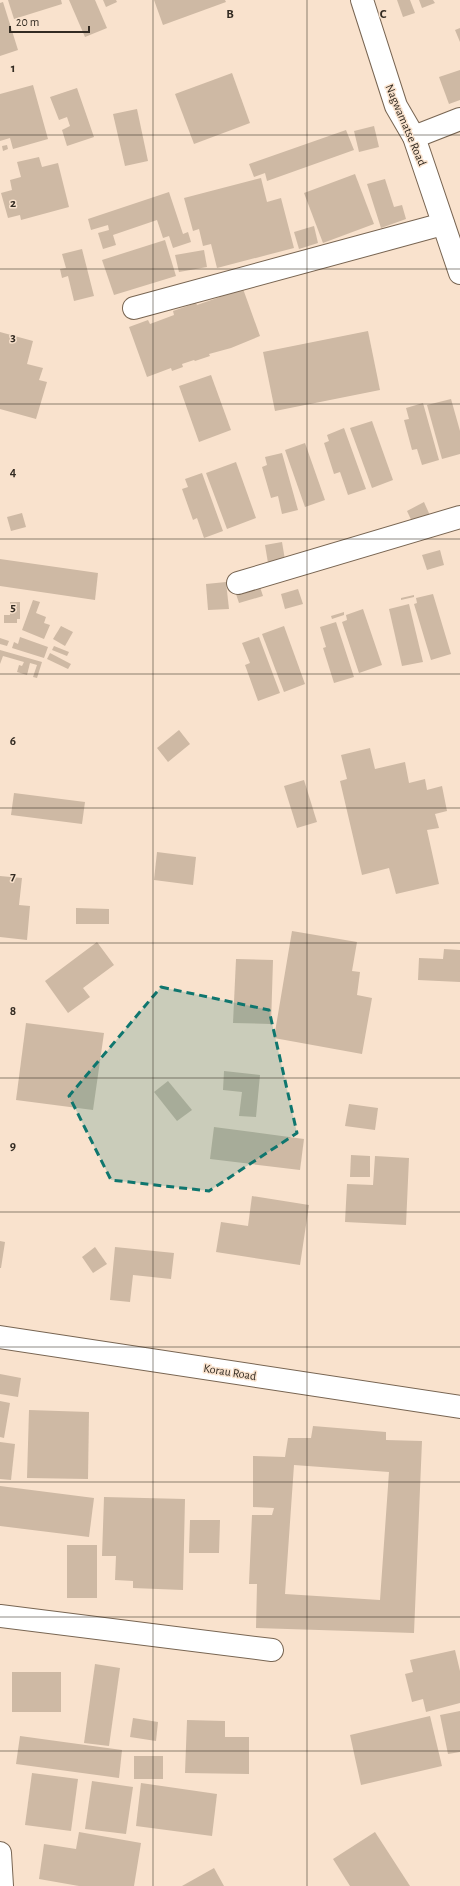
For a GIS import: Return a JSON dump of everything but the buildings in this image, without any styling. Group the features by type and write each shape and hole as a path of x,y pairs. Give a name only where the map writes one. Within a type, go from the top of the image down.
{"street":[{"name":"Nagwamatse Road","path":"362,0 396,106 414,137 460,273"},
{"path":"414,137 460,119"},
{"path":"134,308 443,224"},
{"path":"238,583 460,517"},
{"name":"Korau Road","path":"0,1337 460,1407"},
{"path":"0,1616 272,1650"},
{"path":"0,1854 2,1886"}],"highlighted area":[{"path":"161,987 269,1010 297,1133 209,1191 111,1180 69,1096"}]}
